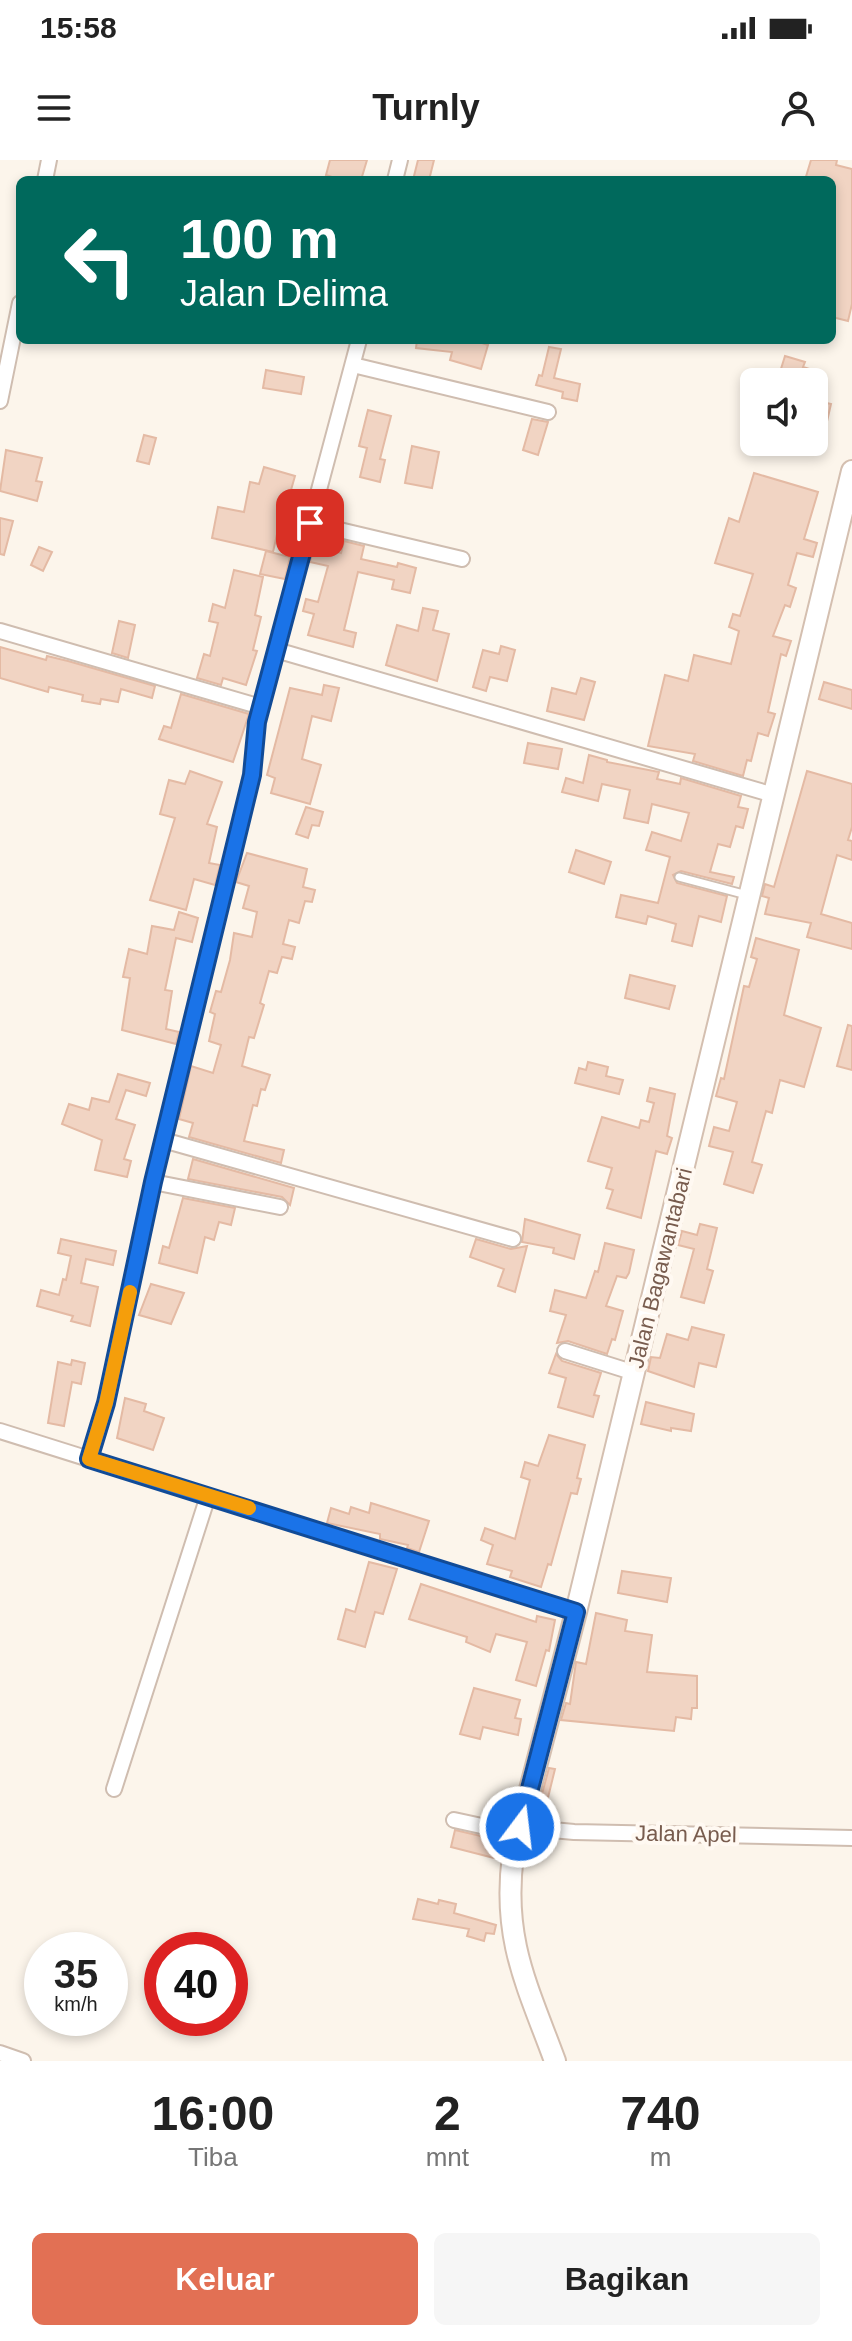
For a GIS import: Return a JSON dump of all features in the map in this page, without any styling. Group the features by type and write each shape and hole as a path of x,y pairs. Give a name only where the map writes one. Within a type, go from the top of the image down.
{"street":[{"path":"0,401 16,323"},
{"path":"89,1459 106,1403 153,1182 252,775 261,707 358,344"},
{"path":"353,365 548,412"},
{"name":"Jalan Bagawantabari","path":"555,2061 517,1956 510,1926 508,1890 519,1830 635,1373 852,471"},
{"path":"310,523 462,559"},
{"path":"0,631 261,707"},
{"path":"276,650 774,795"},
{"path":"163,1140 513,1239"},
{"path":"153,1182 280,1207"},
{"path":"565,1351 635,1373"},
{"path":"0,1431 576,1612"},
{"path":"114,1789 208,1496"},
{"name":"Jalan Apel","path":"454,1820 519,1830 852,1838"},
{"path":"0,2053 23,2061"}],"lane":[{"path":"679,877 750,895"}],"building":[{"path":"330,160 367,160 362,176 326,175"},
{"path":"418,160 434,160 430,176 414,176"},
{"path":"811,160 837,160 836,165 852,169 852,304 848,321 836,318 836,176 806,176"},
{"path":"416,344 488,345 481,369 450,360 452,352 416,348"},
{"path":"549,347 561,349 554,378 580,384 577,401 562,398 563,392 536,385 539,375 542,376"},
{"path":"785,356 805,362 803,367 806,368 781,368"},
{"path":"266,370 304,377 301,394 263,388"},
{"path":"368,410 391,416 380,459 385,460 380,482 360,477 367,448 359,446"},
{"path":"532,419 548,422 538,455 523,450"},
{"path":"144,435 156,438 149,464 137,461"},
{"path":"412,446 439,452 432,488 405,483"},
{"path":"6,450 42,458 36,481 42,482 37,501 0,491"},
{"path":"264,467 295,476 291,490 301,492 298,506 284,503 273,552 212,538 218,507 244,512 250,482 259,484"},
{"path":"754,473 818,492 804,539 817,543 813,557 797,553 788,585 796,588 790,607 785,605 773,636 791,641 786,656 781,654 768,712 775,714 768,736 758,733 751,761 747,760 743,776 693,761 695,754 648,746 665,675 688,681 694,655 731,664 739,631 729,627 733,614 740,616 753,574 715,563 729,518 739,522"},
{"path":"0,518 13,521 4,555 0,554"},
{"path":"344,541 364,546 361,559 416,568 410,593 392,589 394,580 358,572 344,630 356,633 353,647 308,635 314,614 303,611 306,599 318,602 328,566 310,562 314,546 341,553"},
{"path":"39,547 52,552 43,571 31,565"},
{"path":"266,551 290,557 285,579 260,574"},
{"path":"234,570 263,577 255,615 261,617 253,650 257,651 246,685 223,678 221,685 197,678 204,654 210,656 218,623 209,621 213,604 225,608"},
{"path":"423,608 438,611 433,630 449,634 437,681 386,665 397,625 418,631"},
{"path":"119,621 135,625 128,658 112,653"},
{"path":"501,646 515,650 507,681 490,677 486,691 473,687 483,650 499,654"},
{"path":"0,647 46,660 47,656 68,661 155,686 152,698 121,689 118,702 101,699 100,704 82,701 83,695 49,687 48,692 0,678"},
{"path":"581,678 595,682 584,720 547,711 552,688 576,694"},
{"path":"824,682 852,690 852,709 819,699"},
{"path":"324,685 339,688 331,721 312,716 302,759 321,765 310,804 271,793 275,778 267,775 290,688 322,695"},
{"path":"181,694 249,714 233,762 159,739 164,726 171,728"},
{"path":"528,743 562,749 558,769 524,763"},
{"path":"589,755 607,762 659,772 657,779 680,784 681,778 741,796 738,807 748,809 743,828 736,826 730,847 718,844 710,872 734,877 732,884 681,871 673,875 677,883 727,896 721,922 699,916 692,946 672,941 676,924 648,916 646,924 616,917 621,895 658,903 670,857 646,850 652,832 681,841 689,813 652,804 648,823 624,818 630,790 602,784 598,801 562,792 566,778 583,783"},
{"path":"190,771 222,782 207,824 217,827 209,863 220,865 215,885 194,879 186,910 150,900 175,818 160,814 169,780 185,784"},
{"path":"807,771 852,784 852,827 848,840 852,841 852,860 837,855 821,914 852,923 852,949 807,937 811,923 765,914 769,898 762,896 765,884 774,887"},
{"path":"306,807 323,812 319,826 312,825 308,838 296,834"},
{"path":"576,850 611,862 604,884 569,872"},
{"path":"247,853 307,869 303,887 315,890 312,902 305,901 299,923 289,920 283,944 295,947 292,959 282,957 277,973 269,971 260,1003 264,1005 254,1038 249,1037 242,1066 270,1075 265,1090 261,1089 257,1106 253,1105 244,1141 284,1150 281,1163 189,1137 193,1123 179,1119 191,1066 213,1073 221,1045 209,1041 215,1014 210,1012 216,991 221,992 234,933 252,937 257,912 243,908 249,886 236,882"},
{"path":"179,912 198,918 192,942 176,938 165,990 172,991 166,1029 179,1032 176,1044 122,1030 130,978 123,977 129,949 147,954 152,926 174,930"},
{"path":"756,938 799,950 784,1015 821,1028 804,1087 780,1080 772,1113 766,1111 752,1162 762,1165 753,1193 724,1184 733,1152 709,1146 714,1127 729,1131 737,1102 716,1096 721,1078 724,1079 744,986 749,987 757,959 751,957"},
{"path":"630,975 675,986 669,1009 625,998"},
{"path":"848,1025 852,1026 852,1070 837,1066"},
{"path":"588,1062 608,1067 606,1076 623,1080 619,1094 575,1083 579,1068 586,1070"},
{"path":"118,1074 150,1083 146,1096 126,1090 116,1119 135,1125 124,1159 131,1161 127,1177 95,1170 102,1140 62,1124 69,1104 89,1110 92,1098 109,1102"},
{"path":"650,1088 675,1094 667,1136 672,1138 667,1154 656,1151 641,1218 607,1208 613,1190 606,1188 612,1168 588,1161 602,1117 639,1128 641,1120 649,1122 654,1103 647,1101"},
{"path":"193,1159 294,1188 290,1205 282,1197 188,1179"},
{"path":"183,1198 235,1208 231,1225 219,1222 214,1240 205,1237 197,1273 159,1263 163,1246 169,1248"},
{"path":"525,1219 580,1235 574,1259 553,1253 554,1248 522,1242"},
{"path":"700,1224 717,1228 707,1269 713,1271 704,1303 681,1297 694,1249 678,1245 682,1231 697,1235"},
{"path":"61,1239 116,1251 113,1265 86,1259 81,1283 98,1287 90,1326 71,1321 73,1316 37,1306 41,1290 59,1295 63,1279 66,1280 71,1256 58,1253"},
{"path":"476,1239 511,1249 527,1246 515,1292 498,1286 504,1269 470,1257"},
{"path":"605,1243 634,1250 629,1273 626,1278 617,1276 606,1306 623,1311 615,1340 612,1339 607,1354 568,1341 557,1343 566,1315 550,1311 555,1290 586,1298 595,1271 598,1272"},
{"path":"151,1284 184,1293 171,1324 139,1315"},
{"path":"692,1327 724,1335 716,1367 699,1363 694,1387 648,1371 651,1357 660,1358 667,1334 688,1340"},
{"path":"556,1354 562,1361 601,1373 594,1395 599,1396 593,1417 558,1407 566,1378 549,1373"},
{"path":"72,1360 85,1363 81,1384 72,1382 64,1426 48,1423 58,1362 71,1365"},
{"path":"125,1398 146,1404 144,1411 164,1418 153,1450 117,1438"},
{"path":"646,1402 694,1414 691,1431 671,1428 671,1431 641,1424"},
{"path":"549,1435 585,1445 577,1478 581,1479 577,1494 571,1493 551,1565 548,1564 541,1587 510,1577 512,1571 487,1564 493,1545 481,1540 485,1528 515,1539 530,1480 521,1477 525,1462 538,1466"},
{"path":"371,1503 429,1521 419,1552 407,1548 408,1545 380,1539 380,1534 327,1523 331,1508 349,1514 351,1507 369,1513"},
{"path":"369,1562 397,1569 383,1614 375,1612 365,1647 338,1639 346,1609 355,1612"},
{"path":"622,1571 671,1578 667,1602 618,1593"},
{"path":"421,1584 536,1622 537,1616 555,1620 549,1651 546,1650 536,1686 516,1680 527,1642 496,1634 490,1652 466,1642 467,1637 409,1619"},
{"path":"596,1613 627,1620 625,1631 652,1635 647,1672 697,1676 697,1708 692,1708 691,1719 676,1717 674,1731 561,1720 566,1703 570,1704 576,1662 586,1664"},
{"path":"474,1688 520,1700 515,1718 521,1719 518,1735 483,1727 480,1739 460,1734"},
{"path":"549,1768 555,1769 543,1818 536,1816"},
{"path":"455,1830 498,1840 494,1858 451,1847"},
{"path":"418,1899 456,1904 454,1913 496,1925 494,1934 486,1933 484,1941 467,1936 469,1929 413,1919"}],"slow traffic":[{"path":"130,1292 106,1403 89,1459 249,1508"}],"route":[{"path":"310,523 257,722 252,775 153,1182 106,1403 89,1459 576,1612 520,1827"}]}
